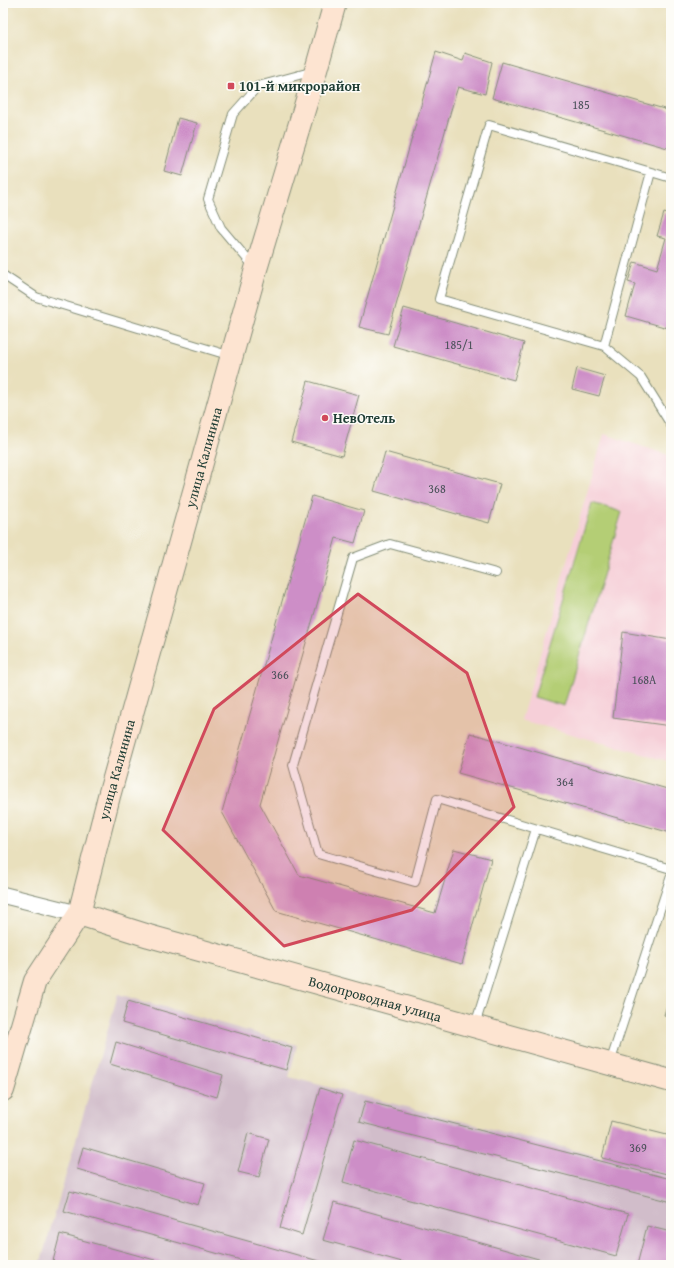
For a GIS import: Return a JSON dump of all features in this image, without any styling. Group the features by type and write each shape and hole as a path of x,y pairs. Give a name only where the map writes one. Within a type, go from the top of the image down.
{"main road":[{"name":"улица Калинина","path":"3,1090 36,981 79,914 109,796 256,269 335,3"},
{"name":"Водопроводная улица","path":"79,914 149,936 474,1025 671,1081"}],"street":[{"path":"3,895 79,914"}],"lane":[{"path":"256,269 222,228 208,198 233,114 258,86 316,70"},
{"path":"671,178 489,125 439,299 604,346 641,377 671,425"},
{"path":"604,346 651,172"},
{"path":"3,275 36,297 232,356"},
{"path":"496,573 390,544 353,558 293,765 318,854 415,882 437,800 671,869"},
{"path":"474,1025 536,829"},
{"path":"610,1063 671,876"}],"highlighted area":[{"path":"358,594 467,673 514,807 412,910 284,946 163,830 214,709"}],"shaded area":[{"path":"604,434 671,456 671,762 521,720"},
{"path":"118,994 297,1045 289,1077 671,1175 671,1265 40,1265"}],"green space":[{"path":"592,503 622,512 564,706 534,697"}],"building":[{"path":"436,52 463,61 465,53 492,62 485,94 458,87 388,334 359,327"},
{"path":"502,62 671,111 671,149 492,98"},
{"path":"178,118 197,123 182,176 164,171"},
{"path":"664,213 671,215 671,329 626,316 635,284 628,282 634,262 657,269 666,238 657,236"},
{"path":"404,308 524,343 514,380 393,346"},
{"path":"577,368 605,376 599,396 572,389"},
{"name":"НевОтель","path":"308,381 359,395 342,456 291,442"},
{"path":"385,452 500,484 489,523 374,491"},
{"path":"312,496 364,511 355,543 336,538 260,804 299,875 435,913 454,849 491,859 462,964 276,911 222,812"},
{"path":"623,632 671,640 671,726 613,718"},
{"path":"470,733 671,790 671,833 458,773"},
{"path":"671,992 671,1017 664,1015"},
{"path":"128,1001 292,1048 286,1070 122,1023"},
{"path":"116,1042 223,1075 217,1097 110,1064"},
{"path":"320,1088 342,1095 302,1235 280,1228"},
{"path":"365,1101 671,1179 671,1202 359,1122"},
{"path":"611,1121 671,1136 671,1175 602,1158"},
{"path":"248,1133 269,1139 259,1177 238,1172"},
{"path":"354,1140 628,1214 616,1256 343,1182"},
{"path":"83,1147 205,1183 198,1205 77,1169"},
{"path":"70,1191 333,1265 259,1265 64,1211"},
{"path":"334,1202 560,1265 413,1265 323,1240"},
{"path":"647,1226 671,1232 671,1265 637,1265"},
{"path":"60,1234 173,1265 52,1265"}],"place":[{"name":"101-й микрорайон","path":"231,86"},
{"name":"НевОтель","path":"325,418"}]}
